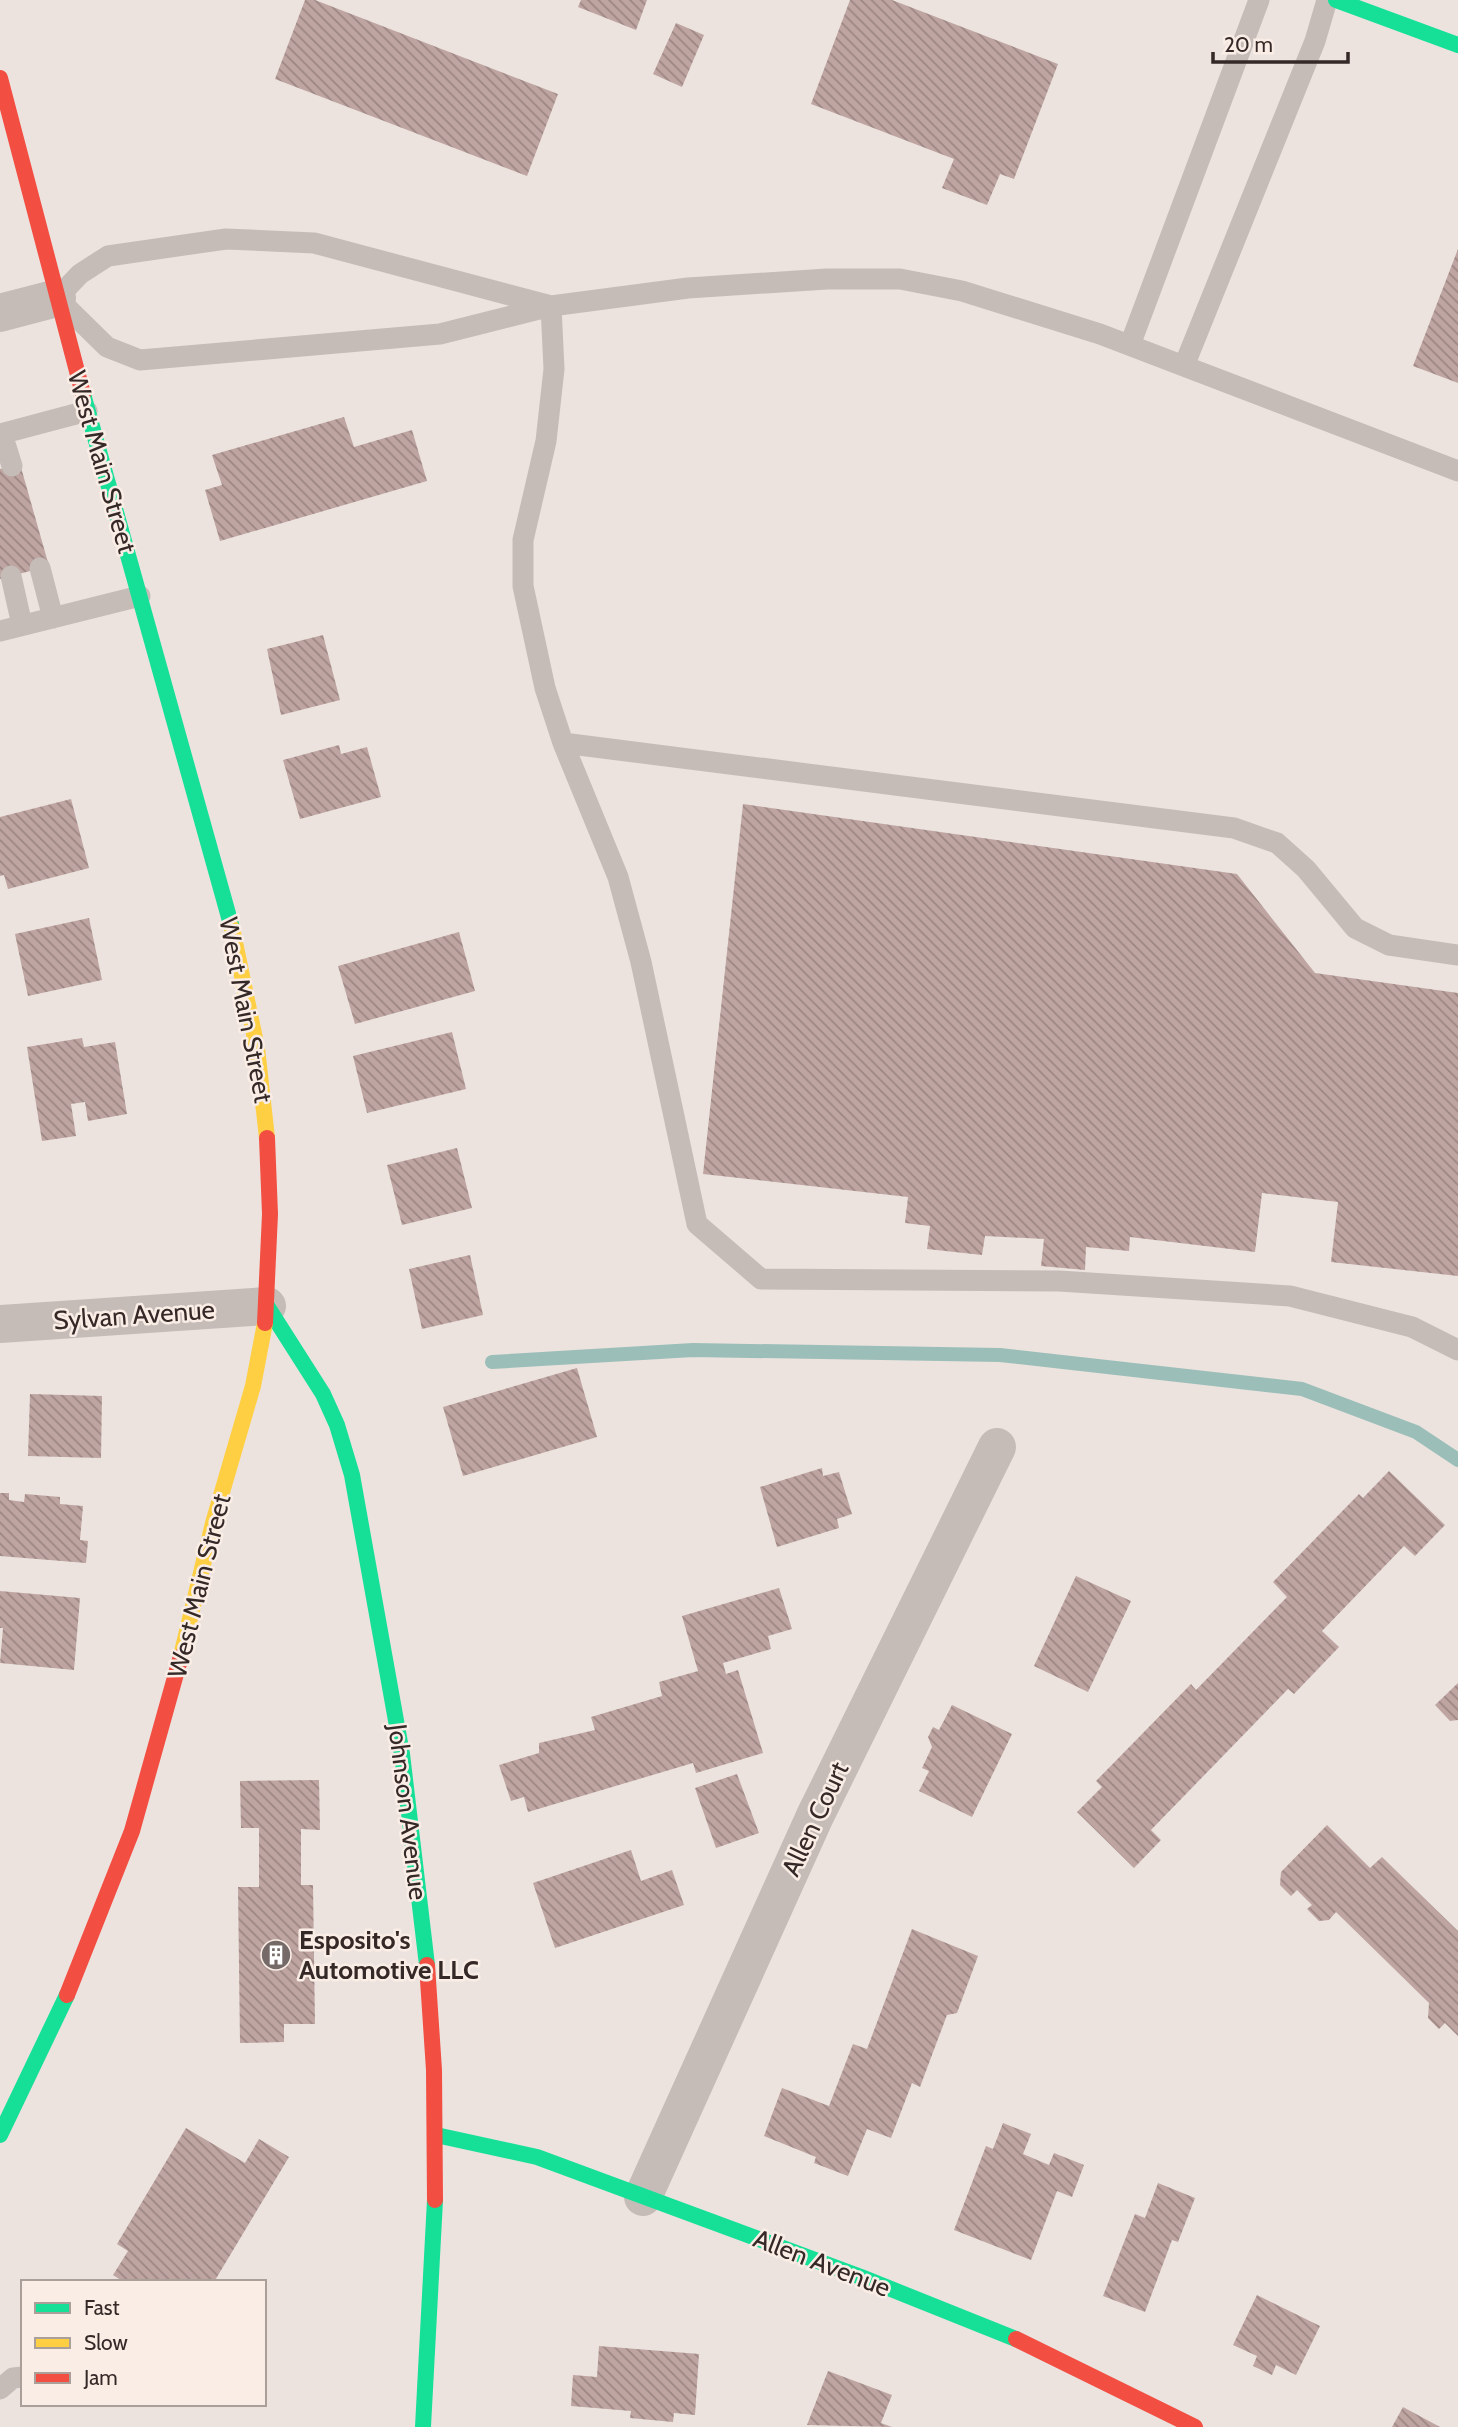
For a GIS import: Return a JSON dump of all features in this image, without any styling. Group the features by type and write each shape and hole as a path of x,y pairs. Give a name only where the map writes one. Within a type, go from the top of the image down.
{"main road":[{"path":"1336,0 1385,9 1458,45"},
{"name":"West Main Street","path":"0,78 87,411 241,961 260,1054 270,1142 272,1222 267,1306 251,1393 213,1524 164,1722 132,1832 78,1968 0,2135"},
{"name":"Johnson Avenue","path":"267,1306 311,1373 337,1424 366,1548 401,1746 432,2031 436,2135 433,2285 423,2427"},
{"name":"Allen Avenue","path":"436,2135 537,2157 861,2277 1012,2337 1195,2427"}],"street":[{"path":"0,313 57,298"},
{"name":"Sylvan Avenue","path":"0,1324 267,1306"},
{"name":"Allen Court","path":"643,2197 815,1816 997,1447"},
{"path":"0,2084 34,2067"}],"lane":[{"path":"1130,345 1259,0"},
{"path":"1184,366 1315,41 1327,0"},
{"path":"551,306 314,243 226,239 108,256 79,274 57,298 107,347 139,360 440,334 551,306 688,288 827,279 900,279 962,291 1130,345 1458,471"},
{"path":"551,306 553,381 546,442 523,540 523,586 545,688 563,743 618,877 644,975 697,1224 761,1279 1059,1281 1290,1296 1412,1327 1458,1350"},
{"path":"12,466 1,434 87,411"},
{"path":"40,568 53,618"},
{"path":"11,576 22,625"},
{"path":"0,631 140,596"},
{"path":"563,743 1234,828 1277,842 1306,869 1355,928 1389,945 1458,955"},
{"path":"0,2389 13,2378 21,2377"}],"building":[{"path":"305,0 315,0 558,94 527,176 275,79"},
{"path":"581,0 647,0 636,30 578,7"},
{"path":"850,0 892,0 1058,64 1014,179 1000,174 987,205 942,188 954,159 811,104"},
{"path":"676,23 704,35 682,87 653,74"},
{"path":"1458,249 1458,383 1413,366"},
{"path":"344,417 354,447 412,430 427,481 220,541 205,490 222,485 212,455"},
{"path":"20,464 49,566 0,579 0,469"},
{"path":"323,635 340,700 281,715 267,649"},
{"path":"339,745 341,754 367,747 381,797 300,819 283,760"},
{"path":"71,799 89,868 8,889 4,875 0,876 0,817"},
{"path":"743,804 1237,874 1315,973 1458,993 1458,1276 1331,1262 1338,1202 1262,1193 1255,1252 1130,1237 1129,1251 1086,1247 1085,1270 1041,1266 1044,1239 985,1236 982,1255 927,1249 930,1226 905,1223 908,1197 703,1174"},
{"path":"89,918 102,980 28,996 15,934"},
{"path":"459,932 475,991 355,1024 338,966"},
{"path":"452,1032 466,1089 367,1113 353,1056"},
{"path":"82,1038 84,1047 115,1042 127,1114 88,1121 85,1102 71,1104 76,1136 42,1141 27,1047"},
{"path":"457,1148 472,1208 402,1225 387,1165"},
{"path":"470,1255 483,1315 422,1329 409,1269"},
{"path":"577,1368 597,1437 463,1476 443,1407"},
{"path":"30,1394 102,1396 101,1458 28,1456"},
{"path":"822,1468 823,1476 839,1472 852,1514 837,1519 839,1528 777,1547 760,1487"},
{"path":"1389,1471 1445,1525 1415,1556 1404,1546 1322,1631 1339,1647 1294,1694 1288,1689 1151,1830 1161,1840 1134,1868 1077,1812 1102,1787 1096,1781 1191,1684 1196,1690 1287,1597 1273,1582 1359,1494 1363,1498"},
{"path":"0,1493 9,1493 9,1500 24,1502 25,1494 60,1497 60,1504 83,1506 80,1540 88,1541 86,1563 0,1556"},
{"path":"1076,1576 1131,1601 1088,1692 1034,1666"},
{"path":"779,1588 792,1629 768,1636 771,1649 723,1663 726,1674 738,1670 763,1753 696,1773 693,1763 528,1812 524,1797 511,1801 499,1765 539,1753 539,1743 595,1730 591,1717 662,1696 659,1682 698,1671 682,1616"},
{"path":"0,1591 80,1598 74,1670 0,1663 3,1628 0,1628"},
{"path":"1458,1683 1458,1720 1450,1721 1435,1705"},
{"path":"952,1705 1012,1734 972,1817 919,1791 929,1771 922,1768 932,1747 928,1737 933,1727 939,1730"},
{"path":"737,1774 759,1833 716,1848 695,1788"},
{"name":"Esposito's Automotive LLC","path":"319,1780 320,1830 301,1829 301,1885 313,1885 315,2024 284,2024 284,2042 240,2043 238,1887 259,1887 259,1828 241,1828 240,1781"},
{"path":"1327,1825 1370,1868 1382,1857 1458,1931 1458,2036 1445,2023 1439,2029 1428,2018 1429,2003 1336,1912 1329,1920 1319,1921 1307,1909 1312,1905 1297,1890 1291,1896 1280,1885 1281,1872"},
{"path":"631,1850 641,1881 672,1870 684,1905 555,1948 533,1883"},
{"path":"912,1929 978,1956 957,2013 947,2015 920,2087 912,2083 891,2138 867,2129 848,2176 814,2163 816,2157 764,2136 782,2088 829,2106 853,2044 867,2049"},
{"path":"1003,2123 1031,2134 1023,2154 1049,2165 1054,2153 1084,2165 1072,2197 1057,2191 1031,2260 954,2230 986,2146 993,2149"},
{"path":"186,2128 245,2163 259,2139 289,2157 215,2280 121,2280 113,2275 128,2251 117,2244"},
{"path":"1158,2183 1195,2198 1178,2242 1172,2240 1145,2312 1103,2296 1135,2214 1145,2218"},
{"path":"1257,2295 1320,2326 1296,2375 1276,2365 1272,2375 1253,2366 1257,2356 1233,2345"},
{"path":"599,2346 699,2354 695,2415 674,2413 673,2422 630,2418 631,2411 571,2406 573,2375 597,2377"},
{"path":"828,2371 892,2395 881,2423 892,2427 807,2425"},
{"path":"1403,2407 1440,2427 1392,2427"}],"waterway":[{"path":"492,1362 693,1350 1000,1355 1302,1389 1416,1432 1458,1460"}],"traffic: fast":[{"path":"1336,0 1458,45"},
{"path":"83,394 232,928"},
{"path":"267,1306 323,1394 337,1425 352,1475 402,1754 427,1965"},
{"path":"0,2135 67,1995"},
{"path":"436,2135 537,2157 861,2277 1016,2339"},
{"path":"423,2427 435,2200"}],"traffic: slow":[{"path":"232,928 257,1048 267,1138"},
{"path":"181,1656 213,1523 253,1386 265,1323"}],"traffic: jam":[{"path":"0,78 83,394"},
{"path":"265,1323 270,1214 267,1138"},
{"path":"67,1995 132,1831 181,1656"},
{"path":"427,1965 434,2070 435,2200"},
{"path":"1016,2339 1195,2427"}],"place":[{"name":"Esposito's Automotive LLC","path":"276,1955"}]}
